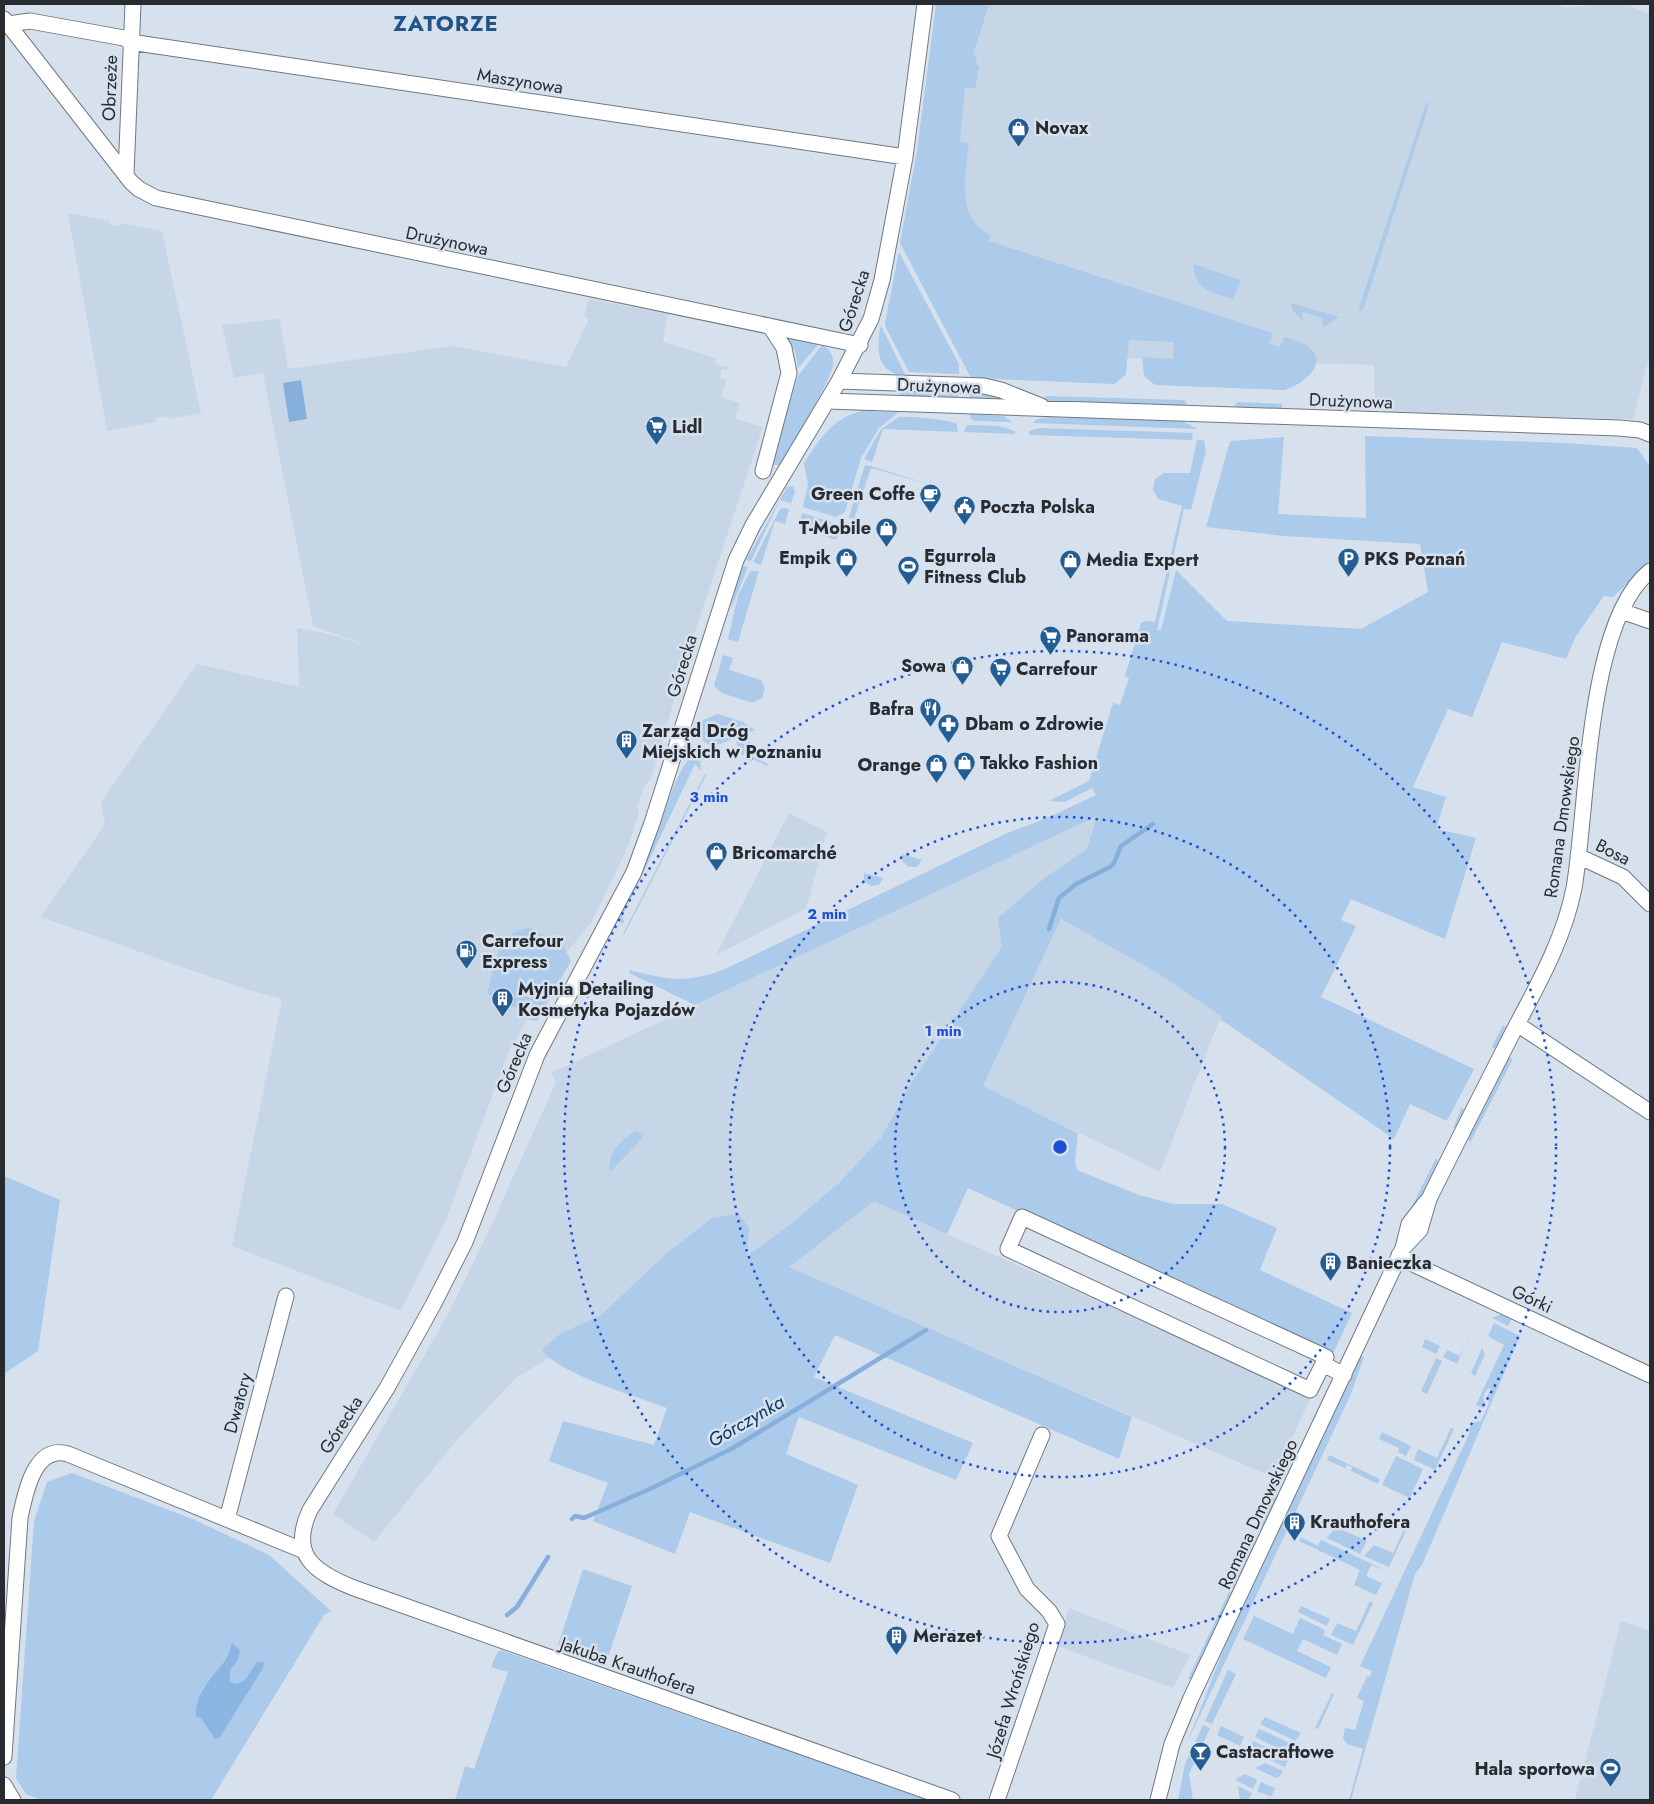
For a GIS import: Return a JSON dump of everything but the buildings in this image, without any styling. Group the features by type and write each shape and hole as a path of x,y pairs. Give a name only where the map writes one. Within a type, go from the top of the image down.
{"street":[{"name":"Obrzeże","path":"126,174 133,4"},
{"name":"Górecka","path":"302,1550 303,1527 310,1510 405,1356 465,1242 537,1055 625,890 643,847 736,560 753,525 860,345 878,299 905,157 925,4"},
{"name":"Maszynowa","path":"6,21 30,21 124,38 130,42 905,157"},
{"name":"Drużynowa","path":"6,21 126,174 139,189 156,198 860,345"},
{"path":"763,471 790,373 784,348 770,326"},
{"name":"Drużynowa","path":"839,381 984,386 1018,396 1049,409"},
{"name":"Drużynowa","path":"828,401 1619,428 1640,430 1650,434"},
{"name":"Romana Dmowskiego","path":"1158,1800 1172,1744 1191,1698 1401,1252 1420,1230 1429,1200 1544,972 1564,923 1573,890 1602,668 1608,643 1621,611 1633,590 1650,571"},
{"path":"1621,611 1650,621"},
{"name":"Bosa","path":"1578,856 1623,877 1650,904"},
{"path":"1517,1024 1650,1112"},
{"path":"1022,1217 1326,1357 1323,1364 1310,1390 1008,1249 1022,1217"},
{"name":"Górki","path":"1401,1252 1421,1268 1650,1375"},
{"name":"Dwatory","path":"227,1519 286,1296"},
{"path":"1323,1364 1344,1375"},
{"name":"Józefa Wrońskiego","path":"997,1800 1057,1624 1049,1611 1027,1589 999,1536 1042,1435"},
{"path":"4,1757 11,1681 20,1525 26,1492 39,1464 51,1454 68,1454 302,1550"},
{"name":"Jakuba Krauthofera","path":"302,1550 312,1564 354,1588 952,1800"},
{"path":"4,1785 13,1800"}],"shaded area":[{"path":"936,4 989,4 973,55 977,57 975,64 979,66 975,88 965,88 960,142 969,143 965,182 967,207 972,218 980,228 991,235 989,241 1273,333 1269,344 1280,347 1284,337 1300,342 1307,345 1316,357 1316,364 1309,376 1296,385 1284,390 1155,385 1144,376 1142,357 1173,359 1174,342 1129,340 1126,375 1114,384 971,378 900,243 917,151"},
{"path":"971,4 1552,4 1567,8 1600,4 1628,5 1650,14 1650,354 1633,419 1386,413 1375,400 1374,365 984,354 950,297 957,97"},
{"path":"1427,100 1428,108 1363,310 1360,311 1359,308"},
{"path":"68,213 109,221 109,224 114,225 120,226 121,223 162,231 201,413 168,419 167,416 156,418 155,422 107,431"},
{"path":"899,252 959,364 959,374 909,372 886,328 885,323"},
{"path":"1194,264 1241,280 1233,299 1212,292 1201,285 1197,279"},
{"path":"589,299 668,314 663,342 716,358 715,364 728,367 727,370 722,369 720,378 726,380 721,397 740,403 735,419 763,427 689,650 651,779 645,785 637,806 639,814 626,851 592,921 565,955 508,1053 446,1220 401,1311 232,1246 282,999 248,990 41,917 105,824 101,802 197,664 299,687 297,628 321,632 372,647 313,626 263,373 234,378 222,325 280,319 288,369 453,346 566,367 589,319 584,316"},
{"path":"1291,303 1339,317 1324,327 1322,318 1302,312 1303,321 1293,311"},
{"path":"880,327 906,376 896,374 884,366 879,352"},
{"path":"790,337 819,344 798,368 795,351 788,340"},
{"path":"822,345 832,355 833,364 831,371 780,465 774,465 772,458 798,376"},
{"path":"301,380 307,419 289,422 283,383"},
{"path":"902,391 958,393 958,399 899,396"},
{"path":"970,393 998,394 1004,399 970,399"},
{"path":"1046,396 1184,400 1187,403 1184,407 1045,402 1043,399"},
{"path":"1238,402 1282,404 1282,410 1238,408 1235,405"},
{"path":"862,411 899,412 879,428 861,458 845,512 836,517 803,507 808,485 804,463 821,438 835,424 852,414"},
{"path":"969,414 1003,416 1012,422 975,421 971,419"},
{"path":"899,417 930,419 957,424 958,432 883,429 872,462 864,459 881,429"},
{"path":"1049,417 1182,421 1198,429 1033,423 1037,419"},
{"path":"967,425 999,426 1015,431 1015,434 964,432"},
{"path":"1039,428 1193,433 1192,440 1029,435 1029,431"},
{"path":"1365,436 1564,443 1637,448 1650,467 1650,557 1647,565 1613,597 1604,596 1576,636 1566,659 1502,642 1472,717 1448,709 1413,787 1446,797 1436,829 1476,838 1445,939 1351,899 1341,920 1356,926 1321,997 1474,1069 1447,1121 1410,1104 1394,1139 1220,1019 1221,1016 1159,974 1061,919 983,1086 1078,1133 1075,1161 1077,1170 1139,1195 1173,1204 1222,1204 1277,1228 1260,1270 1352,1313 1332,1356 968,1188 947,1234 874,1201 789,1267 1132,1417 1119,1459 835,1335 814,1377 973,1443 956,1480 799,1417 786,1454 858,1485 830,1563 690,1512 675,1554 593,1521 608,1483 549,1461 563,1421 654,1445 667,1408 582,1376 565,1368 542,1350 561,1333 600,1316 667,1253 712,1218 739,1214 749,1228 747,1256 792,1223 839,1183 881,1138 911,1084 1002,947 998,918 1046,877 1087,849 1097,816 695,1005 629,973 630,970 676,979 698,977 723,970 1005,834 1047,818 1096,795 1092,788 1065,802 1049,801 1089,781 1113,703 1120,705 1129,678 1122,675 1125,676 1141,623 1146,621 1155,622 1182,506 1158,499 1153,489 1155,479 1164,473 1190,473 1197,440 1204,440 1206,451 1191,510 1184,509 1157,630 1161,630 1176,570 1227,621 1361,629 1428,592 1420,544 1284,536 1206,527 1230,441 1284,437 1278,514 1366,518"},
{"path":"865,465 931,485 871,468 854,519 849,517"},
{"path":"793,486 795,491 791,503 780,500 751,561 746,560 787,487"},
{"path":"780,509 789,509 785,524 775,521 761,565 753,562"},
{"path":"802,513 834,523 839,532 836,540 803,529 800,523"},
{"path":"743,566 748,567 731,609 735,587"},
{"path":"750,571 759,571 738,642 728,639 738,596"},
{"path":"723,655 733,658 729,670 761,680 765,688 762,698 749,702 722,693 714,686"},
{"path":"718,714 743,722 755,730 712,747 702,740 699,730 703,720"},
{"path":"744,739 754,744 749,755 768,764 767,766 740,753 736,742"},
{"path":"691,758 700,761 701,771 695,764 622,917 624,921 622,925 619,918 644,867 673,788 686,763"},
{"path":"706,775 624,935 623,934"},
{"path":"789,813 827,832 806,909 716,955"},
{"path":"1103,813 1084,876 874,1201 1311,1397 1278,1468 1270,1476 788,1267 573,1343 516,1378 456,1441 374,1542 333,1514 448,1314 486,1237 556,1082 551,1073"},
{"path":"902,854 922,860 917,867 909,867 903,862"},
{"path":"864,873 883,878 879,885 871,886 864,881"},
{"path":"1061,919 1159,974 1221,1016 1160,1172 983,1086"},
{"path":"531,928 564,947 571,961 537,1021 522,1018 521,1011 487,994 495,961 504,942 510,935 519,930"},
{"path":"1503,1025 1507,1028 1496,1050 1492,1047"},
{"path":"1509,1057 1513,1059 1470,1143 1468,1138"},
{"path":"1462,1107 1465,1112 1457,1127 1453,1128"},
{"path":"636,1131 644,1134 639,1142 610,1172 611,1159 616,1148"},
{"path":"1436,1158 1439,1163 1408,1219 1406,1218"},
{"path":"4,1176 60,1200 38,1351 4,1374"},
{"path":"1502,1314 1512,1318 1508,1326 1492,1318"},
{"path":"1494,1323 1520,1336 1422,1565 1415,1574 1351,1800 1349,1800 1363,1749 1347,1744 1343,1738 1345,1728 1355,1730 1364,1701 1357,1698 1367,1676 1370,1677 1372,1671 1360,1666 1469,1434 1471,1423 1481,1421 1489,1403 1487,1397 1491,1389 1488,1388 1483,1397 1485,1403 1483,1408 1476,1405 1504,1345 1488,1336"},
{"path":"1474,1326 1457,1364 1443,1357 1447,1350 1460,1356"},
{"path":"1425,1339 1440,1346 1436,1354 1422,1347"},
{"path":"1482,1348 1485,1354 1475,1376 1471,1373"},
{"path":"1361,1356 1364,1357 1351,1394 1188,1741 1226,1643"},
{"path":"1436,1358 1442,1361 1427,1394 1421,1391"},
{"path":"1451,1428 1454,1429 1435,1470 1414,1460 1418,1449 1437,1458"},
{"path":"1382,1432 1411,1446 1406,1456 1398,1452 1399,1448 1379,1439"},
{"path":"1329,1455 1380,1479 1378,1484 1351,1471 1352,1467 1347,1465 1345,1468 1327,1460"},
{"path":"1396,1456 1423,1469 1410,1498 1382,1485"},
{"path":"72,1473 195,1520 269,1555 331,1611 324,1615 211,1800 41,1800 26,1794 16,1778 34,1521 47,1482"},
{"path":"1275,1495 1278,1498 1263,1529 1259,1529"},
{"path":"1407,1523 1409,1524 1389,1567 1364,1556 1374,1545 1393,1553"},
{"path":"1336,1527 1367,1541 1360,1554 1327,1538"},
{"path":"1256,1535 1259,1539 1193,1679 1188,1679"},
{"path":"1301,1537 1318,1546 1321,1540 1387,1571 1371,1565 1366,1576 1382,1583 1376,1595 1354,1585 1360,1570 1299,1541"},
{"path":"583,1569 632,1586 606,1663 558,1645"},
{"path":"1370,1601 1373,1603 1353,1645 1331,1635 1337,1623 1356,1631"},
{"path":"1301,1606 1330,1619 1327,1626 1298,1612"},
{"path":"1069,1608 1190,1655 1173,1688 1057,1646"},
{"path":"1254,1616 1293,1634 1300,1618 1325,1630 1323,1635 1342,1644 1337,1655 1303,1639 1297,1651 1331,1667 1326,1678 1243,1639"},
{"path":"1621,1621 1650,1631 1650,1800 1575,1800"},
{"path":"232,1643 240,1650 238,1660 230,1670 230,1682 237,1684 245,1680 257,1662 264,1662 263,1668 220,1737 215,1739 201,1718 196,1716 196,1708 206,1685 227,1658"},
{"path":"501,1650 928,1800 455,1800 465,1766 474,1769 508,1672 491,1667 497,1653"},
{"path":"1228,1670 1236,1674 1212,1724 1205,1721"},
{"path":"1332,1693 1334,1694 1318,1729 1315,1728"},
{"path":"1265,1717 1301,1733 1295,1741 1260,1724"},
{"path":"1203,1725 1210,1728 1189,1774 1193,1800 1178,1800 1185,1764"},
{"path":"1221,1726 1244,1737 1240,1746 1217,1735"},
{"path":"1259,1729 1290,1744 1280,1749 1255,1737"},
{"path":"1253,1741 1275,1752 1265,1757 1249,1750"},
{"path":"1280,1754 1289,1758 1285,1767 1270,1760"},
{"path":"1265,1763 1283,1771 1280,1776 1276,1778 1255,1768"},
{"path":"1245,1774 1257,1780 1253,1789 1237,1781 1236,1779"},
{"path":"1261,1782 1275,1788 1271,1797 1257,1791"},
{"path":"1238,1786 1252,1793 1248,1800 1240,1800"}],"waterway":[{"name":"Górczynka","path":"1049,929 1059,898 1076,884 1110,867 1114,863 1121,846 1153,824"},
{"name":"Górczynka","path":"572,1519 575,1516 584,1518 652,1488 733,1448 926,1330"},
{"name":"Górczynka","path":"507,1615 517,1607 548,1557"}],"place":[{"name":"Novax","path":"1019,147"},
{"name":"Lidl","path":"656,446"},
{"name":"Green Coffe","path":"931,513"},
{"name":"Poczta Polska","path":"964,526"},
{"name":"T-Mobile","path":"887,547"},
{"name":"Empik","path":"847,577"},
{"name":"PKS Poznań","path":"1348,578"},
{"name":"Media Expert","path":"1070,579"},
{"name":"Egurrola Fitness Club","path":"908,585"},
{"name":"Panorama","path":"1050,655"},
{"name":"Sowa","path":"962,685"},
{"name":"Carrefour","path":"1000,688"},
{"name":"Bafra","path":"930,728"},
{"name":"Dbam o Zdrowie","path":"949,743"},
{"name":"Zarząd Dróg Miejskich w Poznaniu","path":"626,760"},
{"name":"Takko Fashion","path":"964,782"},
{"name":"Orange","path":"937,784"},
{"name":"Bricomarché","path":"716,872"},
{"name":"Carrefour Express","path":"466,970"},
{"name":"Myjnia Detailing Kosmetyka Pojazdów","path":"502,1018"},
{"name":"Banieczka","path":"1330,1282"},
{"name":"Krauthofera","path":"1294,1541"},
{"name":"Merazet","path":"897,1655"},
{"name":"Castacraftowe","path":"1200,1771"},
{"name":"Hala sportowa","path":"1611,1788"}],"district":[{"name":"ZATORZE","path":"446,23"}]}
